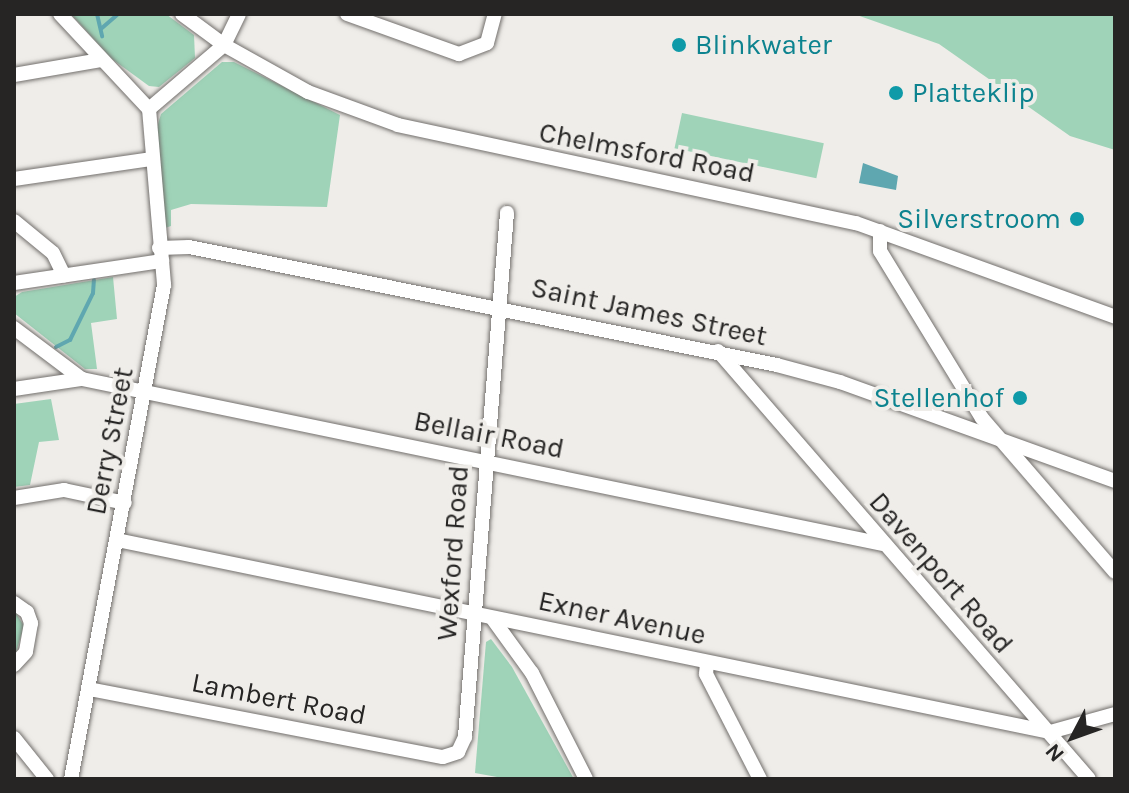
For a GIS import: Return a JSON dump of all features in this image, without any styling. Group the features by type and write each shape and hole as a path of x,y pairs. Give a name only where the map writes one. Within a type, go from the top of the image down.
{"street":[{"path":"60,14 149,109 224,45 239,14"},
{"name":"Chelmsford Road","path":"182,14 224,45 308,92 398,125 880,231 1115,317"},
{"path":"347,14 467,54 492,36 495,14"},
{"path":"14,75 101,60"},
{"name":"Derry Street","path":"71,779 162,302 149,109"},
{"path":"14,179 151,159"},
{"name":"Wexford Road","path":"458,752 465,737 507,213"},
{"path":"14,221 53,253 64,276"},
{"path":"880,231 880,251 982,418 1115,572"},
{"name":"Saint James Street","path":"14,283 64,276 189,247 760,361 840,382 1115,481"},
{"path":"14,328 82,379"},
{"name":"Davenport Road","path":"718,351 1024,709 1050,732 1089,779"},
{"path":"756,397 753,378 760,361"},
{"path":"14,389 82,379"},
{"name":"Bellair Road","path":"82,379 822,529 882,544"},
{"path":"14,498 64,490 125,503"},
{"path":"822,529 841,524 850,508"},
{"name":"Exner Avenue","path":"117,540 1050,732 1115,714"},
{"path":"14,603 27,612 31,623 26,652 14,665"},
{"path":"492,618 532,673 586,779"},
{"path":"707,663 706,674 760,779"},
{"name":"Lambert Road","path":"89,689 443,757 458,752"},
{"path":"14,738 47,779"}],"green space":[{"path":"71,14 166,14 194,35 195,58 159,87 149,86 112,59"},
{"path":"854,14 1115,14 1115,150 1070,136 939,44"},
{"path":"222,62 234,62 340,115 327,207 191,204 171,210 171,226 165,228 156,131 161,114"},
{"path":"682,113 824,143 816,178 675,148"},
{"path":"113,277 117,319 91,323 97,369 85,369 14,313 14,297 22,292"},
{"path":"51,399 59,440 39,442 30,485 14,487 14,404"},
{"path":"14,610 24,626 14,659"},
{"path":"491,639 512,667 574,779 508,779 475,773 486,642"}],"water":[{"path":"863,163 898,176 896,190 859,183"}],"waterway":[{"path":"97,14 102,36"},
{"path":"102,28 118,14"},
{"path":"56,347 70,340 93,293 94,280"}],"place":[{"name":"Blinkwater","path":"679,45"},
{"name":"Platteklip","path":"896,93"},
{"name":"Silverstroom","path":"1077,219"},
{"name":"Stellenhof","path":"1020,398"}]}
